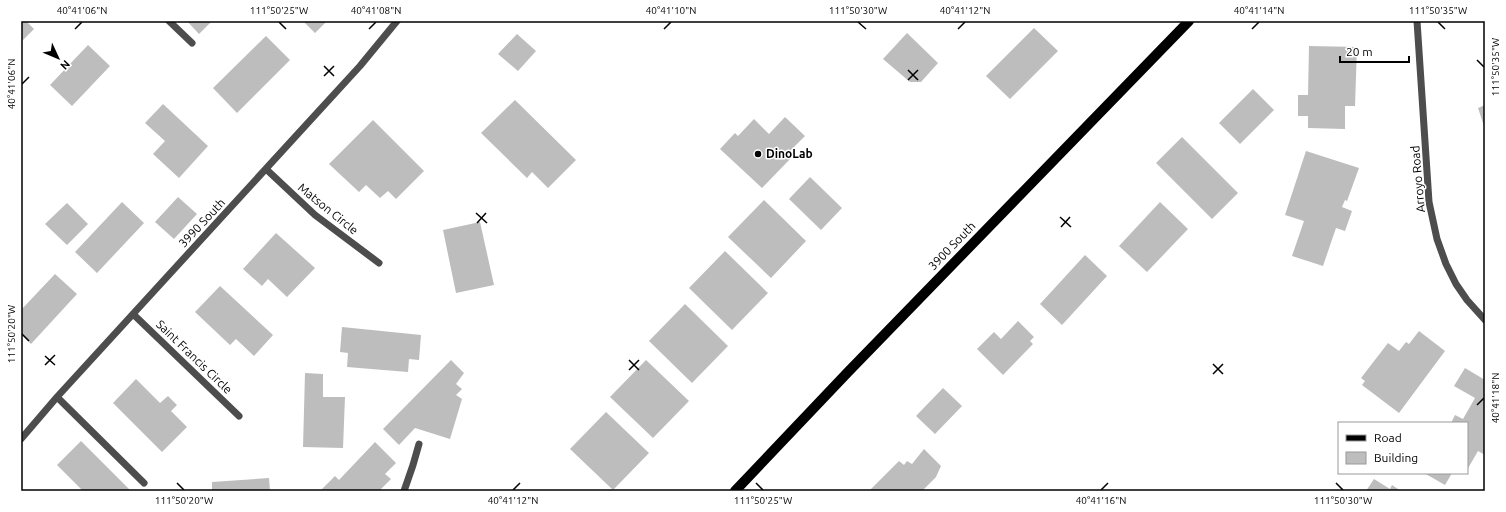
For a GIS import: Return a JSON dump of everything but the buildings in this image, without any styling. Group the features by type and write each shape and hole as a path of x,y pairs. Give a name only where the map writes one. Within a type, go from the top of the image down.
{"main road":[{"name":"3900 South","path":"735,491 843,377 1189,21"}],"street":[{"path":"169,21 192,43"},
{"name":"3990 South","path":"21,439 57,397 360,66 397,21"},
{"name":"Arroyo Road","path":"1417,21 1429,202 1446,264 1456,284 1467,300 1485,320"},
{"name":"Matson Circle","path":"266,169 315,215 379,262"},
{"name":"Saint Francis Circle","path":"133,314 239,416"},
{"path":"57,397 144,482"},
{"path":"404,491 419,444"}],"place":[{"name":"DinoLab","path":"758,154"}]}
